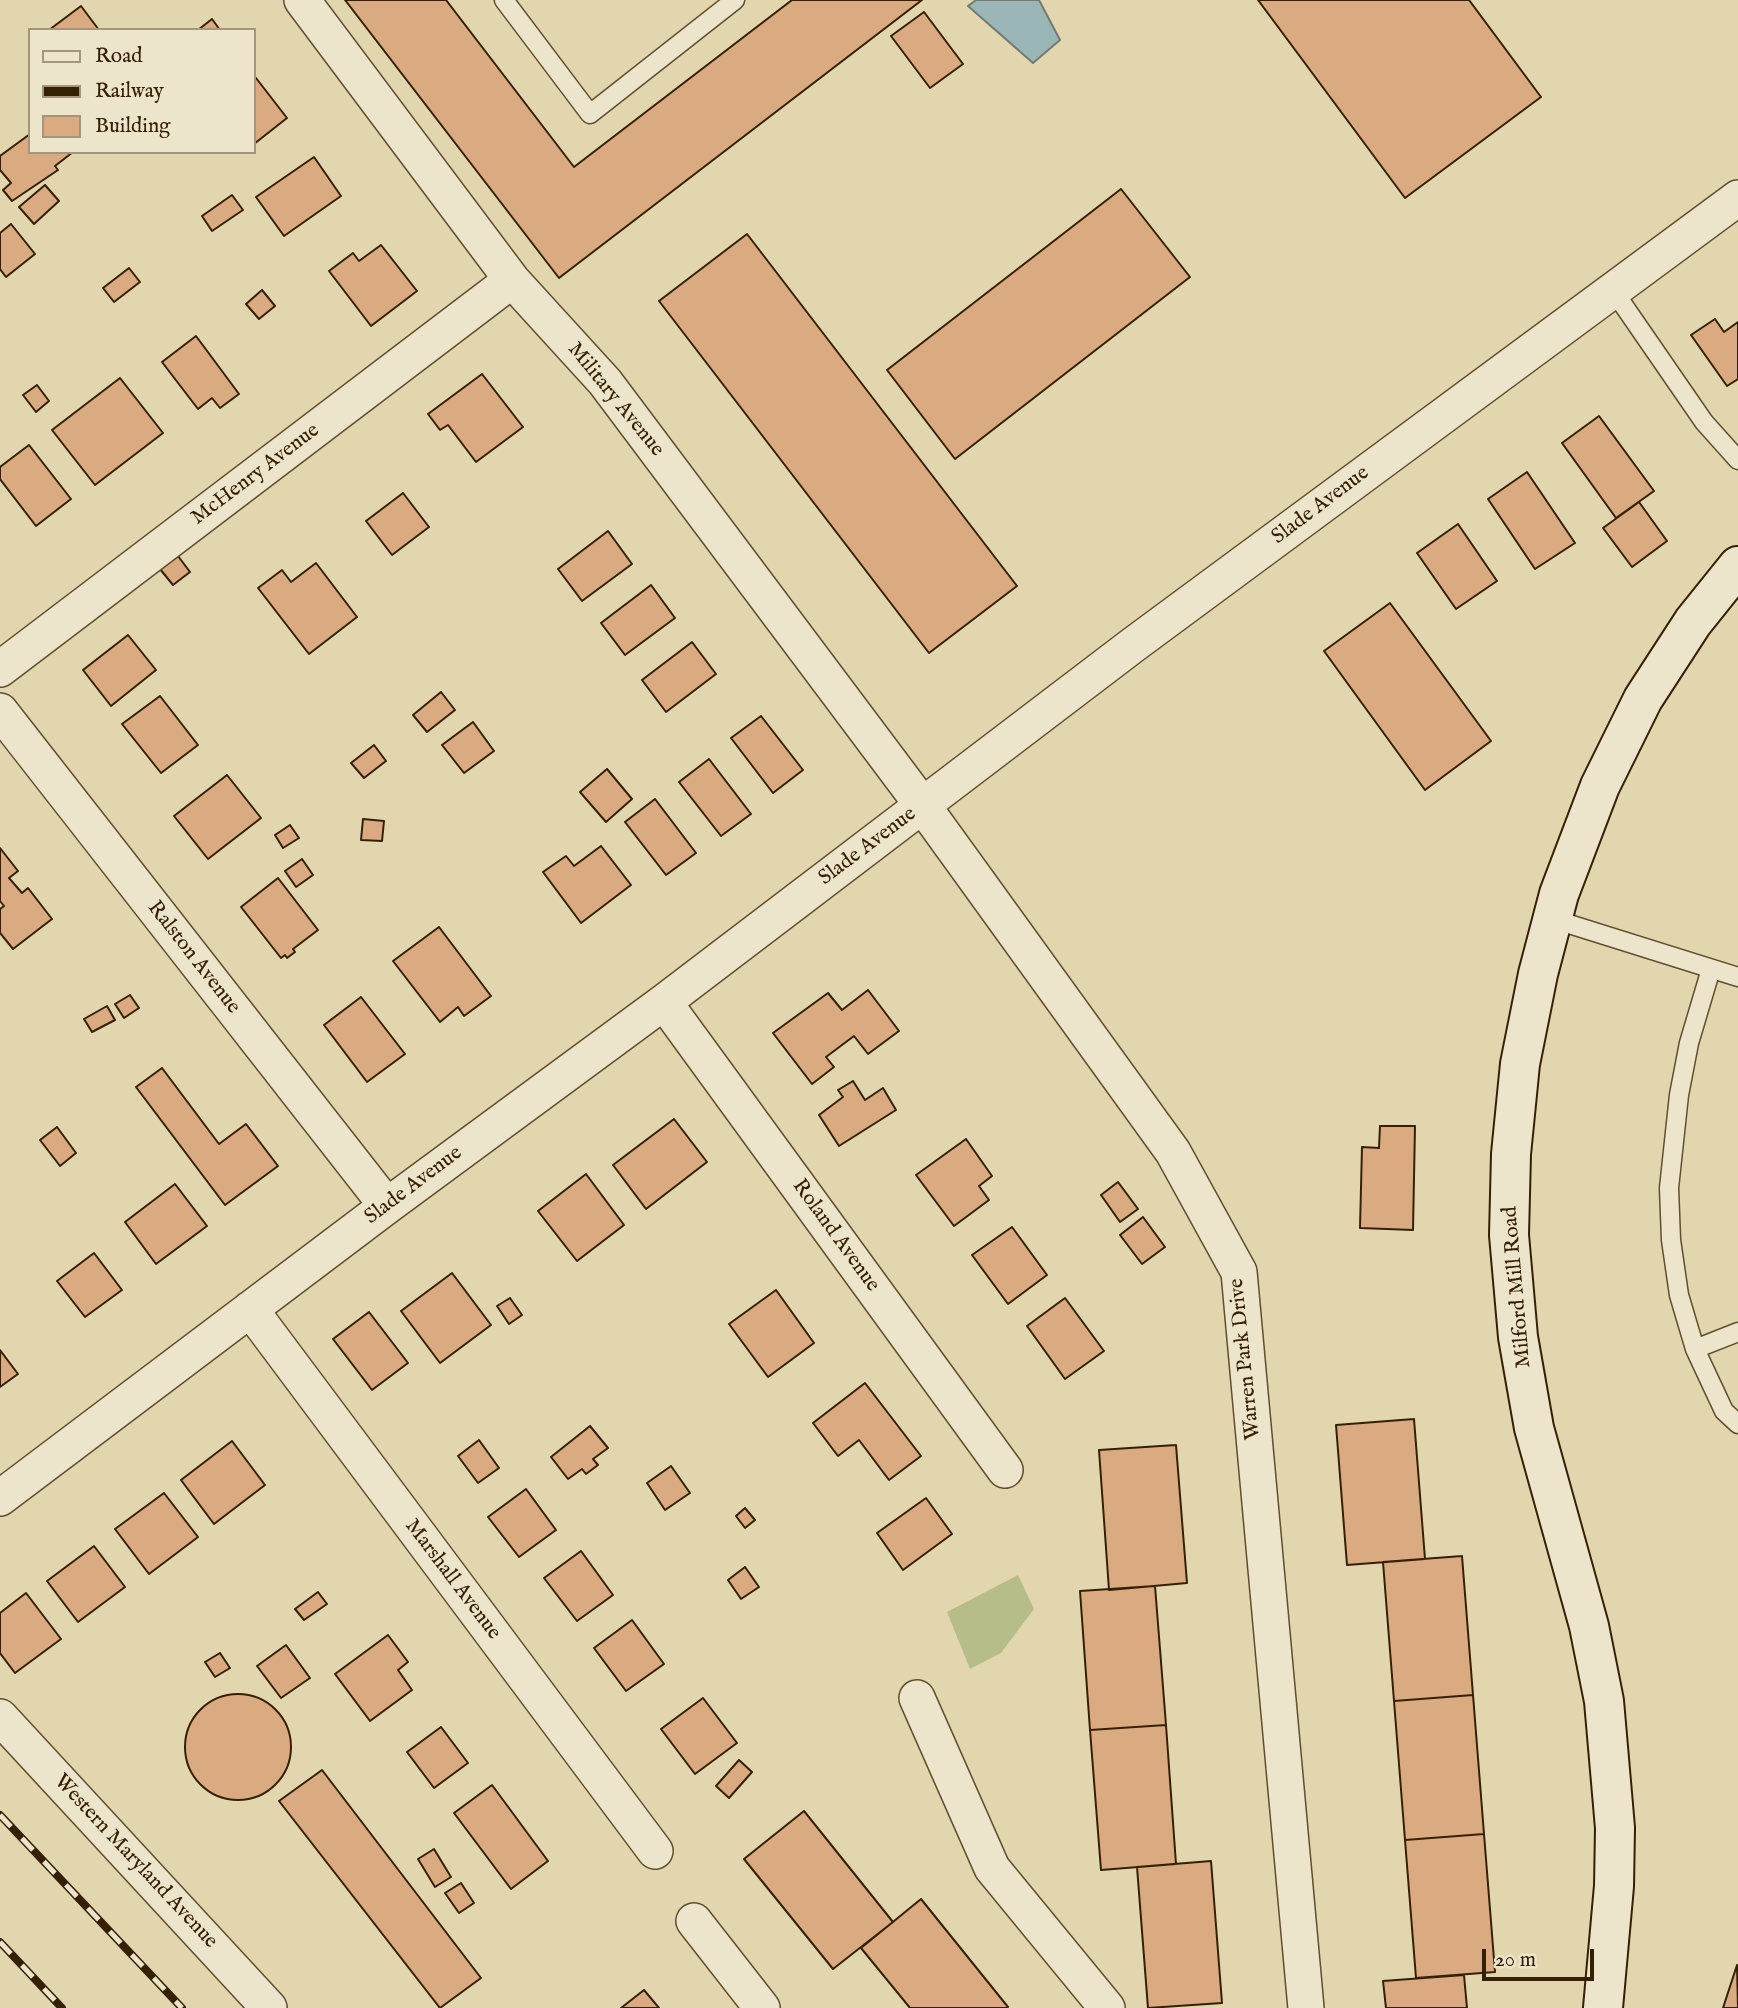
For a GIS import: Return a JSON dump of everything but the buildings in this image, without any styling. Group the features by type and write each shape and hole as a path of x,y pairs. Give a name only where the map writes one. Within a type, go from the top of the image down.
{"main road":[{"name":"Milford Mill Road","path":"1603,2008 1614,1886 1615,1828 1604,1701 1590,1626 1534,1428 1518,1336 1509,1235 1511,1154 1520,1064 1538,974 1553,919 1600,786 1643,699 1693,622 1738,566"}],"street":[{"name":"Military Avenue","path":"302,0 512,280 605,382 923,806"},
{"name":"Slade Avenue","path":"0,1498 387,1206 664,1002 1153,630 1738,198"},
{"name":"McHenry Avenue","path":"0,669 512,280"},
{"name":"Ralston Avenue","path":"0,711 387,1206"},
{"name":"Warren Park Drive","path":"923,806 1173,1152 1239,1272 1306,2008"},
{"name":"Roland Avenue","path":"664,1002 1005,1471"},
{"name":"Marshall Avenue","path":"250,1309 655,1851"},
{"path":"917,1698 992,1868 1107,2008"},
{"name":"Western Maryland Avenue","path":"0,1717 269,2008"},
{"path":"694,1921 762,2008"}],"lane":[{"path":"504,0 590,114 735,0"},
{"path":"1614,290 1704,422 1738,460"},
{"path":"1553,919 1738,977"},
{"path":"1711,969 1681,1082 1669,1188 1671,1240 1679,1295 1695,1349 1724,1411 1738,1424"},
{"path":"1695,1349 1738,1332"}],"green space":[{"path":"1018,1575 1034,1609 1001,1653 970,1669 947,1612"}],"water":[{"path":"976,0 1039,0 1060,40 1033,63 968,6"}],"railway":[{"path":"0,1815 182,2008"},
{"path":"0,1942 62,2008"}]}
